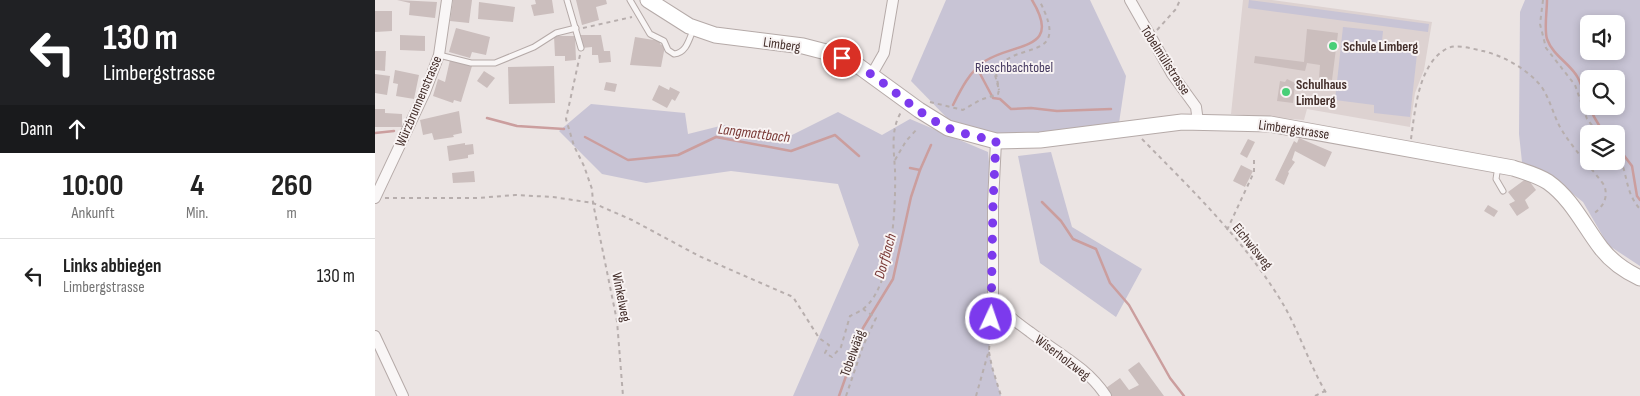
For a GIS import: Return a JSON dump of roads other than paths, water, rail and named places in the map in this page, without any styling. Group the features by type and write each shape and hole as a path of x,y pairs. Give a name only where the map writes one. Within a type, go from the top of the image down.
{"street":[{"name":"Würzbrunnenstrasse","path":"380,198 439,55 447,0"},
{"name":"Limberg","path":"648,0 694,28 715,35 803,46 830,53 853,62 872,74 909,104"},
{"path":"872,74 884,53 893,0"},
{"name":"Tobelmülistrasse","path":"1130,0 1172,74 1195,108 1198,122"},
{"name":"Limbergstrasse","path":"909,104 948,128 996,141 1040,140 1139,127 1198,122 1270,124 1498,165 1532,174 1548,182 1565,196 1602,249 1614,261 1640,278"},
{"name":"Wiserholzweg","path":"996,141 993,203 993,304 1029,332 1072,360 1096,382 1106,396"},
{"path":"375,336 403,396"}],"lane":[{"path":"567,0 581,48"},
{"path":"630,0 650,34 664,41 668,50 675,54 680,53 686,48 694,28"},
{"path":"439,55 471,63 495,63 534,47 556,33 576,29"},
{"path":"1498,165 1496,179 1503,191"}],"waterway":[{"name":"Dorfbach","path":"953,105 966,81 985,61 1021,47 1039,37 1042,28 1040,16 1032,0"},
{"path":"1547,0 1547,39 1553,50 1575,73 1599,125"},
{"path":"977,68 993,98 1000,99 1011,109 1031,108 1057,111 1111,109"},
{"name":"Langmattbach","path":"487,118 517,126 564,129"},
{"name":"Langmattbach","path":"375,133 394,131"},
{"name":"Langmattbach","path":"585,137 628,160 678,155 716,137 791,151 835,135 859,156"},
{"name":"Dorfbach","path":"839,396 863,328 893,279 911,197 931,145"},
{"path":"1625,157 1632,166 1637,196 1640,200"},
{"name":"Langmattbach","path":"910,168 920,170"},
{"path":"1042,202 1061,221 1073,239 1096,249 1110,283 1129,305 1170,378 1184,396"}],"place":[{"name":"Schule Limberg","path":"1333,46"},
{"name":"Schulhaus Limberg","path":"1286,92"}],"park label":[{"name":"Rieschbachtobel","path":"1014,67"}]}
